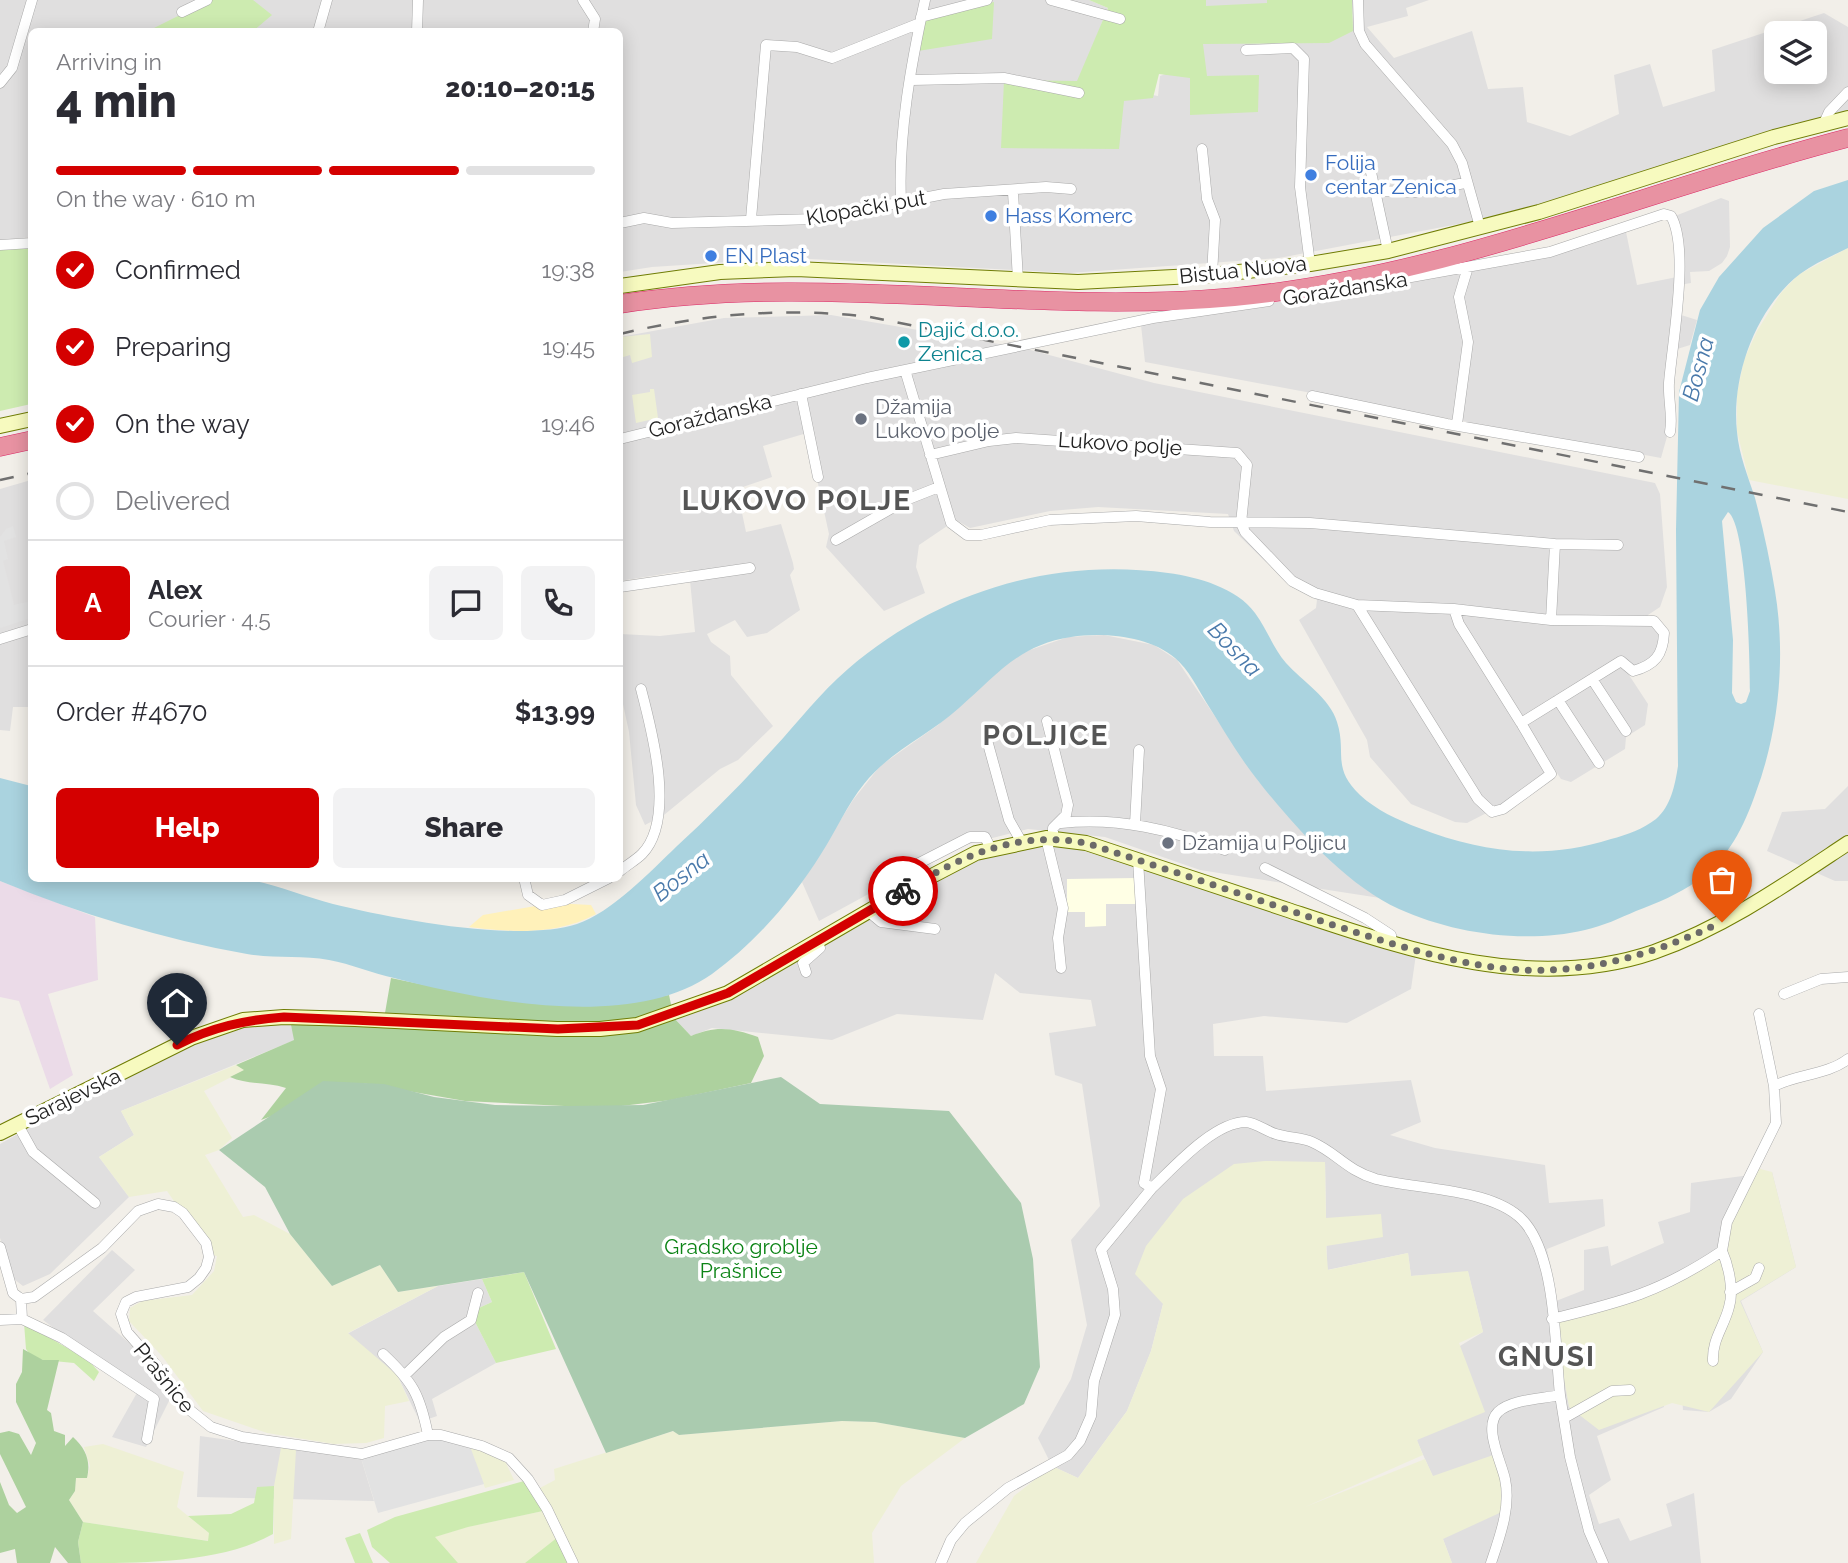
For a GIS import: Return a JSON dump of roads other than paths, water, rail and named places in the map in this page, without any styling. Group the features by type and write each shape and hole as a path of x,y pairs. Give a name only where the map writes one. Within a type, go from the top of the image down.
{"highway":[{"path":"623,304 699,294 793,292 1050,302 1157,302 1238,297 1367,278 1457,256 1848,138"},
{"path":"0,447 28,440"}],"main road":[{"name":"Bistua Nuova","path":"623,286 720,272 796,269 1091,282 1212,275 1310,264 1388,251 1539,212 1824,123 1848,118"},
{"path":"0,426 28,420"},
{"name":"Sarajevska","path":"0,1133 191,1038 243,1020 284,1017 558,1029 638,1025 728,993 938,871 990,847 1021,841 1049,837 1086,843 1392,944 1491,967 1524,970 1572,968 1653,952 1722,922 1848,843"}],"street":[{"path":"0,83 12,68 32,0"},
{"path":"182,12 207,0"},
{"path":"318,28 327,0"},
{"path":"417,28 418,0"},
{"path":"583,0 595,19 594,28"},
{"path":"901,201 899,169 925,0"},
{"path":"751,219 766,46 797,47 832,58 921,20 986,0"},
{"path":"1051,0 1120,19"},
{"path":"1358,0 1359,31 1365,44 1447,135 1462,163 1465,183 1480,227"},
{"path":"1246,50 1293,48 1304,59 1300,187 1310,264"},
{"path":"912,80 1004,78 1079,93"},
{"path":"1824,123 1833,107 1848,92"},
{"path":"1202,149 1208,199 1214,220 1212,275"},
{"path":"1369,163 1388,251"},
{"path":"1377,191 1416,192 1465,183"},
{"name":"Klopački put","path":"623,222 644,218 672,223 817,219 944,194 1013,192 1046,187 1071,189"},
{"path":"1013,192 1018,280"},
{"name":"Goraždanska","path":"623,438 905,370 1153,318 1359,288 1550,252 1664,214 1671,216 1679,271 1678,308 1669,385 1670,432"},
{"path":"0,245 28,243"},
{"path":"1457,424 1468,342 1459,297 1468,267"},
{"path":"905,370 951,523 967,536 981,536 1050,520 1170,517 1241,523 1310,523 1555,544 1618,545"},
{"name":"Goraždanska","path":"801,394 818,477"},
{"path":"1312,396 1639,457"},
{"name":"Lukovo polje","path":"930,455 989,440 1016,438 1237,453 1247,465 1241,523"},
{"path":"836,540 906,499 939,487"},
{"path":"1241,523 1245,532 1292,581 1315,593 1357,605 1454,609 1551,620 1654,621 1660,625 1664,633 1659,658 1633,671 1621,662 1521,723"},
{"path":"1551,620 1555,544"},
{"path":"623,587 750,568"},
{"path":"1357,605 1478,799 1492,812 1503,809 1551,774 1459,624 1454,609"},
{"path":"0,639 28,630"},
{"path":"1592,679 1626,732"},
{"path":"623,869 643,853 657,827 659,803 653,734 641,689"},
{"path":"1558,700 1599,763"},
{"path":"1047,721 1068,805 1061,823 1049,837 1063,908 1058,937 1061,968"},
{"path":"987,740 1009,820 1021,841"},
{"path":"1135,824 1139,750"},
{"path":"1061,823 1135,824 1179,833 1226,850"},
{"path":"896,875 970,838 985,836 990,847"},
{"path":"1138,860 1150,1056 1161,1088 1143,1178 1152,1188"},
{"path":"1265,868 1373,923 1391,935 1392,944"},
{"path":"525,882 528,895 542,905 565,900 601,882"},
{"path":"869,912 881,922 936,929"},
{"path":"806,972 803,963 820,948 818,942"},
{"path":"1784,993 1822,979 1848,977"},
{"path":"1713,1361 1714,1340 1729,1307 1730,1292 1722,1251 1727,1222 1776,1123 1774,1086 1759,1014"},
{"path":"1774,1086 1790,1078 1835,1069 1848,1059"},
{"path":"941,1563 951,1540 965,1523 1008,1488 1068,1455 1080,1441 1091,1416 1094,1381 1115,1315 1113,1289 1101,1250 1152,1188 1210,1137 1233,1124 1249,1122 1275,1134 1310,1141 1328,1151 1346,1167 1373,1178 1497,1202 1524,1221 1540,1248 1570,1457 1589,1531 1603,1563"},
{"path":"18,1125 33,1152 95,1203"},
{"name":"Prašnice","path":"21,1298 34,1297 77,1268 138,1211 146,1206 168,1204 183,1213 206,1244 209,1256 206,1268 200,1279 188,1287 136,1297 126,1302 121,1314 127,1332 200,1421 242,1437 352,1454 362,1454 429,1435 459,1439 509,1458 547,1509 573,1563"},
{"path":"0,1247 13,1293 21,1298 22,1319"},
{"path":"1552,1319 1653,1292 1685,1276 1722,1251"},
{"path":"1730,1292 1755,1278 1759,1268"},
{"path":"405,1375 444,1337 471,1320 478,1293"},
{"path":"0,1320 22,1319 62,1338 154,1399 147,1439"},
{"path":"383,1354 405,1375 421,1400 429,1435"},
{"path":"1566,1417 1612,1391 1630,1390"},
{"path":"1491,1563 1506,1510 1507,1493 1493,1438 1492,1422 1498,1413 1506,1408 1560,1395"}],"water":[{"name":"Bosna","path":"1848,180 1848,248 1800,274 1770,306 1749,346 1738,389 1738,441 1764,532 1778,616 1780,667 1770,744 1751,805 1734,841 1718,863 1690,886 1605,924 1585,930 1539,936 1490,934 1420,918 1379,899 1341,870 1273,799 1238,753 1189,673 1175,658 1139,640 1098,635 1052,641 1022,655 947,718 885,762 858,792 798,887 758,934 712,974 679,991 641,1002 556,1006 513,1002 430,987 329,960 247,954 122,924 0,881 0,778 28,785 28,882 257,882 359,910 456,927 523,931 577,924 603,911 643,879 739,786 828,688 883,642 958,601 998,586 1039,576 1124,569 1168,573 1204,581 1227,590 1247,604 1286,663 1322,698 1333,713 1340,733 1343,768 1351,785 1366,800 1395,818 1443,837 1514,851 1562,850 1629,834 1651,823 1661,814 1672,795 1678,766 1676,530 1679,392 1700,310 1719,277 1763,228 1814,191","holes":["1728,512 1739,541 1746,596 1750,691 1746,702 1741,704 1736,702 1732,693 1733,640 1722,521"]}],"railway":[{"path":"623,333 744,314 806,313 870,317 1848,512"},
{"path":"0,480 28,474"}],"place":[{"name":"Folija centar Zenica","path":"1311,175"},
{"name":"Hass Komerc","path":"991,216"},
{"name":"EN Plast","path":"711,256"},
{"name":"Dajić d.o.o. Zenica","path":"904,342"},
{"name":"Džamija Lukovo polje","path":"861,419"},
{"name":"Džamija u Poljicu","path":"1168,843"}],"district":[{"name":"LUKOVO POLJE","path":"797,500"},
{"name":"POLJICE","path":"1046,735"},
{"name":"GNUSI","path":"1547,1356"}],"park label":[{"name":"Gradsko groblje Prašnice","path":"741,1259"}]}
